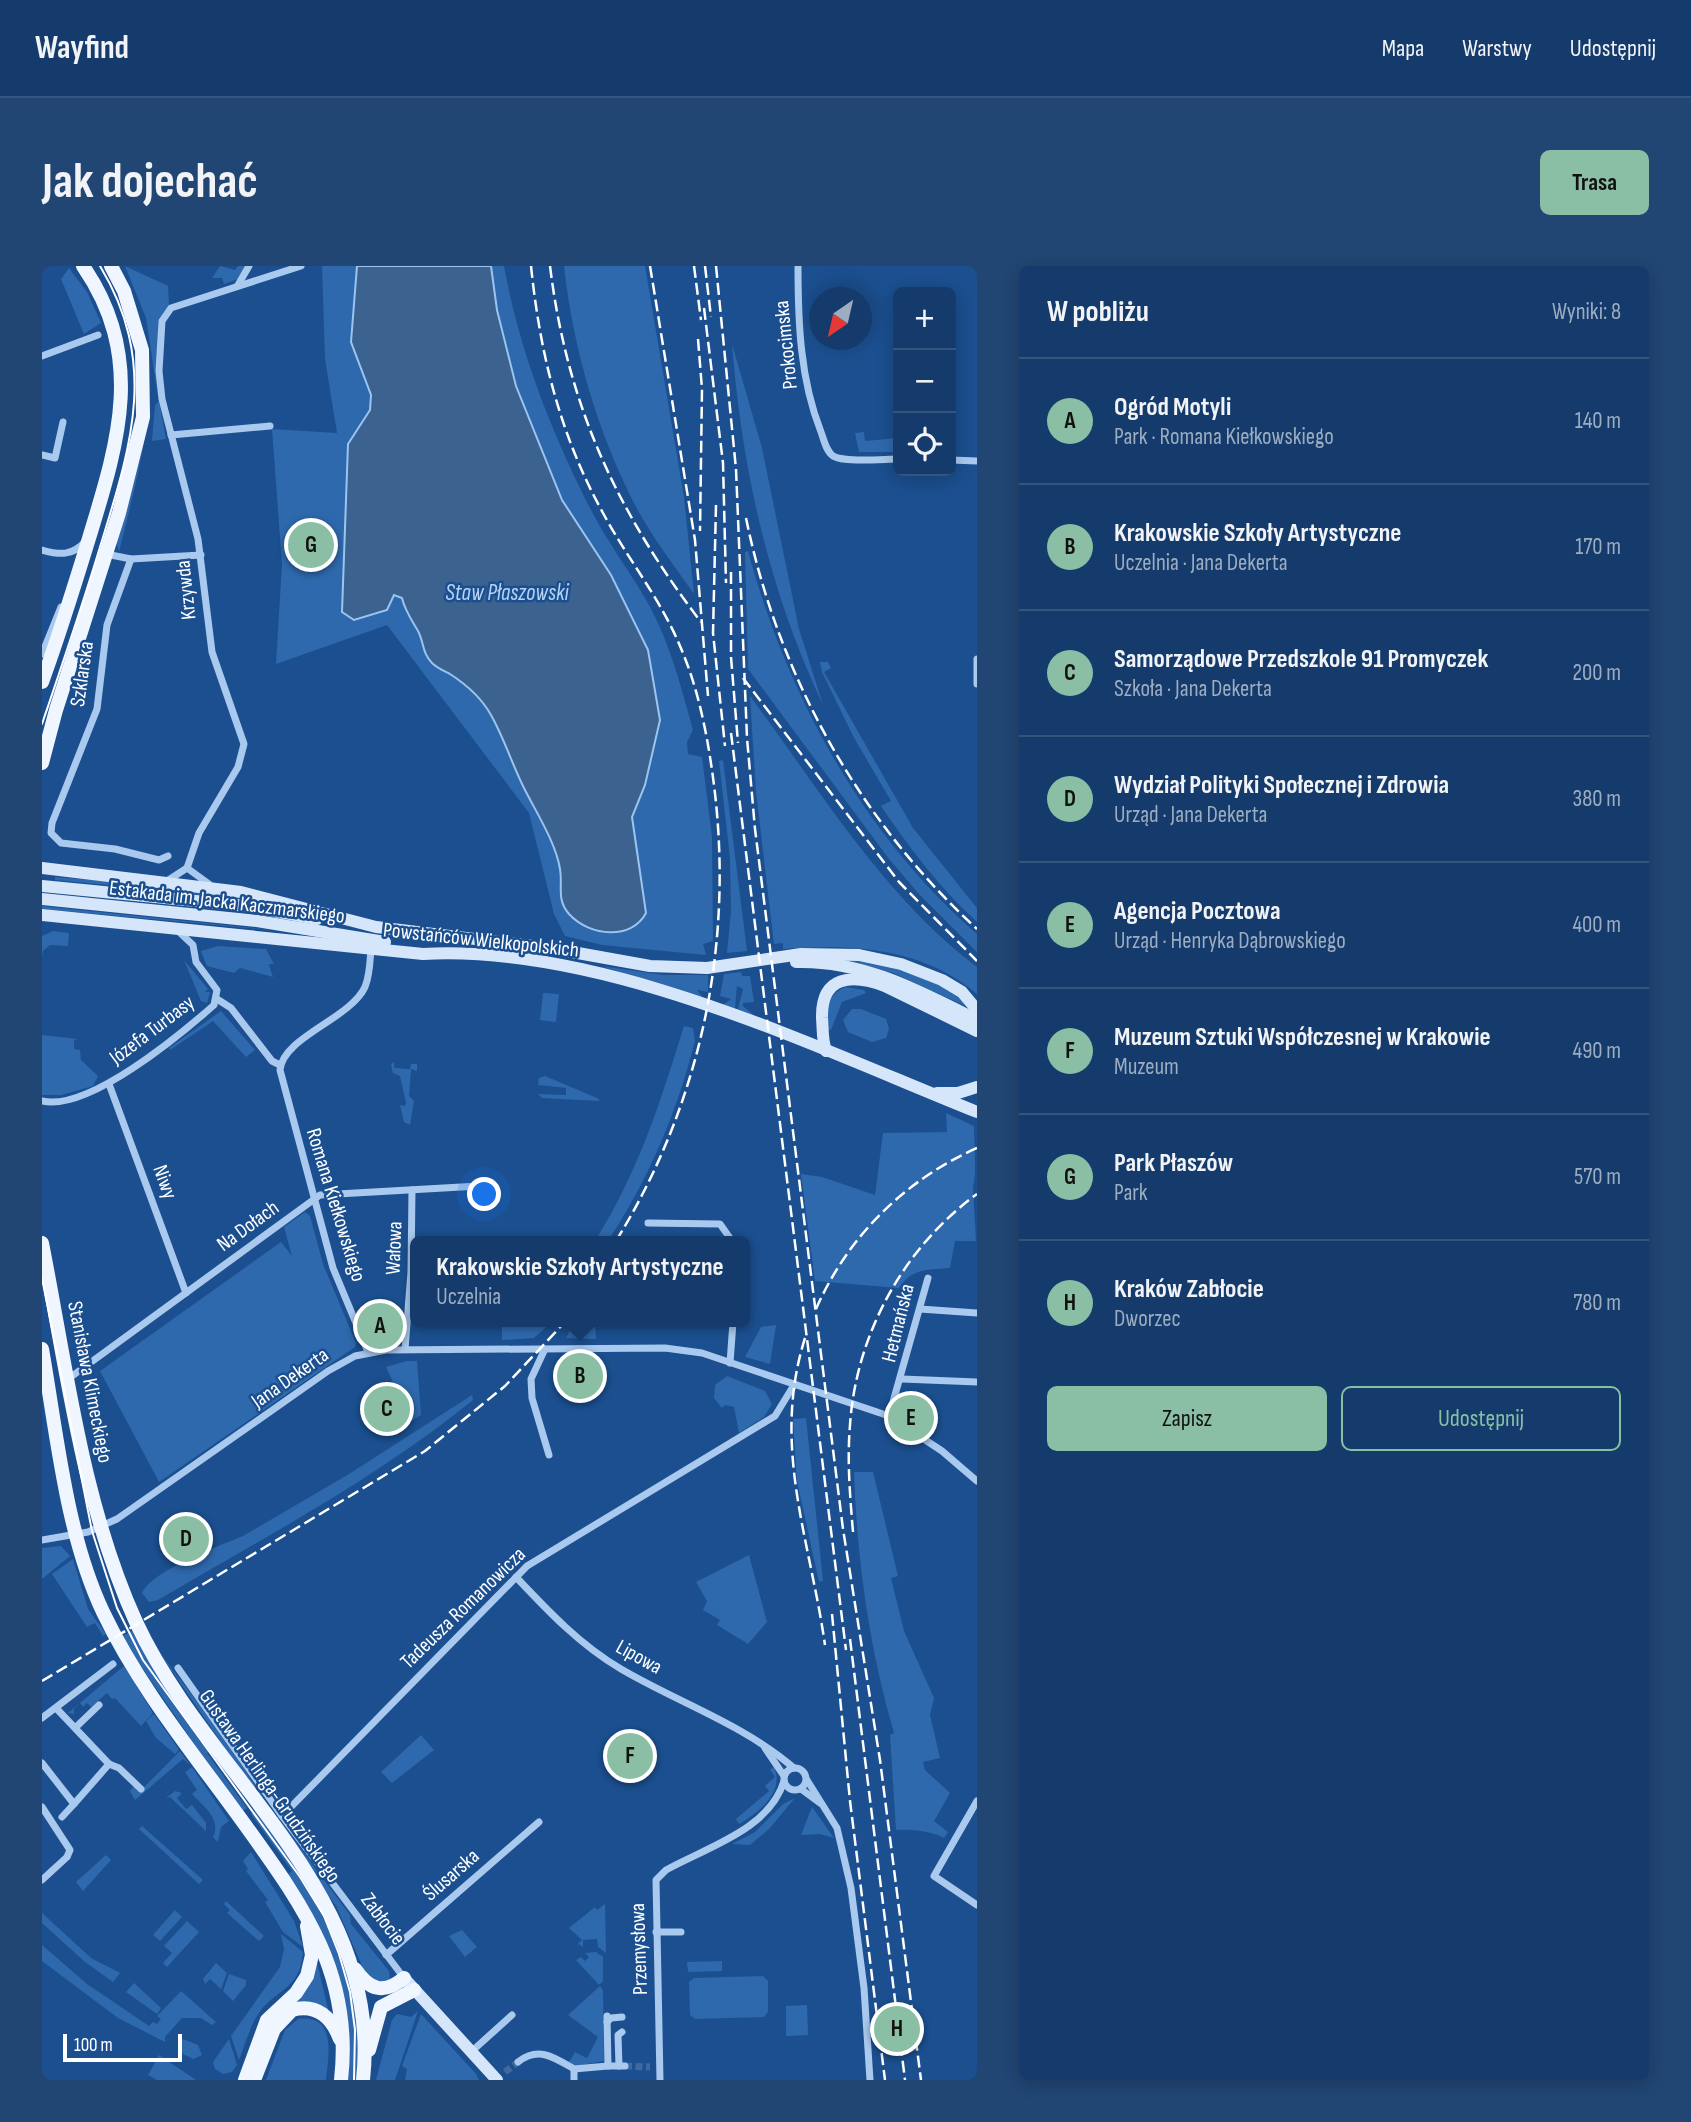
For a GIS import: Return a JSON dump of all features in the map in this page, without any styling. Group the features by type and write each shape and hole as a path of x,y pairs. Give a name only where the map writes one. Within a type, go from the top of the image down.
{"main road":[{"path":"42,682 77,579 115,448 122,381 112,323 83,266"},
{"path":"42,763 140,434 145,382 135,319 111,266"},
{"path":"42,860 60,869"},
{"name":"Powstańców Wielkopolskich","path":"42,868 166,881 262,896 376,927 550,948 650,967 707,968 830,952 882,959 942,980 962,992 977,1010"},
{"name":"Estakada im. Jacka Kaczmarskiego","path":"42,886 376,927"},
{"name":"Estakada im. Jacka Kaczmarskiego","path":"42,899 235,911 449,952"},
{"name":"Powstańców Wielkopolskich","path":"45,917 423,954 449,952 537,962 604,974 690,1000 977,1112"},
{"path":"750,961 828,963 856,968 893,979 977,1020"},
{"path":"826,1051 823,1001 829,987 843,980 873,982 885,986 977,1031"},
{"path":"930,1093 958,1093 977,1087"},
{"name":"Stanisława Klimeckiego","path":"42,1244 87,1475 102,1527"},
{"name":"Stanisława Klimeckiego","path":"42,1349 77,1535"},
{"name":"Gustawa Herlinga-Grudzińskiego","path":"102,1527 131,1611 150,1648 315,1885 337,1925 351,1961 362,2014 364,2076"},
{"name":"Gustawa Herlinga-Grudzińskiego","path":"77,1535 95,1594 134,1668 309,1917 330,1964 340,2007 344,2053 341,2080"},
{"path":"244,2080 267,2020 296,1993 309,1969 311,1939 291,1890"},
{"path":"351,1961 363,1980 376,1989 388,1989 404,1978"},
{"name":"Zabłocie","path":"404,1978 471,2053 500,2077"},
{"path":"364,2076 380,2009 386,2003 414,1990"},
{"path":"254,2080 278,2022 287,2013 299,2008 312,2008 328,2018 336,2029 344,2053"}],"street":[{"path":"237,285 249,266"},
{"path":"237,285 301,266"},
{"name":"Prokocimska","path":"798,266 798,323 806,384 812,410 828,451 833,456 893,459"},
{"name":"Krzywda","path":"187,868 199,833 238,767 244,744 209,641 201,555 160,381 162,321 167,311 181,304 237,285"},
{"path":"42,356 98,335"},
{"path":"42,455 55,458 63,422"},
{"path":"171,435 270,426"},
{"path":"956,460 977,461"},
{"path":"42,550 65,554 77,550 90,536"},
{"path":"42,654 60,610 77,579 65,554"},
{"path":"106,554 131,559 201,555"},
{"name":"Szklarska","path":"131,559 106,633 97,709 57,808 51,833 61,843 103,847 159,860 168,856"},
{"path":"977,659 977,684"},
{"path":"166,881 187,868 198,879 219,889"},
{"name":"Józefa Turbasy","path":"44,1103 79,1098 109,1084 203,1014 217,999 217,990 197,962 193,945 177,930"},
{"path":"193,945 205,932"},
{"path":"217,999 231,1008 272,1061 280,1065 288,1052 360,995 368,977 370,948"},
{"name":"Romana Kiełkowskiego","path":"280,1065 280,1075 333,1268 368,1352"},
{"name":"Niwy","path":"109,1084 186,1293"},
{"name":"Na Dołach","path":"68,1379 323,1195 479,1186"},
{"name":"Wałowa","path":"411,1236 412,1190"},
{"path":"648,1223 720,1224 728,1236"},
{"name":"Hetmańska","path":"889,1416 902,1379 928,1278"},
{"name":"Wałowa","path":"405,1349 410,1285"},
{"path":"920,1309 977,1313"},
{"path":"730,1363 733,1327"},
{"name":"Jana Dekerta","path":"42,1540 77,1535 102,1527 183,1475 326,1373 368,1352 405,1349 544,1351 665,1348 702,1353 889,1416 942,1451 977,1481"},
{"path":"544,1351 531,1379 532,1398 549,1455"},
{"path":"902,1379 977,1382"},
{"name":"Tadeusza Romanowicza","path":"282,1816 534,1560 775,1416 794,1385"},
{"name":"Lipowa","path":"516,1577 552,1616 597,1653 645,1682 723,1719 762,1745 773,1749 794,1768"},
{"path":"42,1718 113,1664"},
{"name":"Zabłocie","path":"178,1668 282,1816 404,1978"},
{"path":"76,1727 99,1705"},
{"path":"56,1708 109,1764 119,1768 141,1789"},
{"name":"Lipowa","path":"762,1745 784,1779"},
{"path":"42,1763 74,1806"},
{"path":"62,1817 109,1764"},
{"path":"778,1800 784,1779 794,1768 803,1771 839,1834 851,1888 864,1987 870,2080"},
{"path":"784,1779 788,1788 798,1790 821,1803"},
{"path":"798,1790 807,1780"},
{"name":"Przemysłowa","path":"660,2080 654,1886 660,1876 747,1827 778,1800 798,1790"},
{"path":"977,1801 934,1876 977,1905"},
{"path":"42,1807 70,1850 67,1857 42,1880"},
{"name":"Ślusarska","path":"386,1955 539,1822"},
{"path":"656,1932 681,1932"},
{"path":"471,2053 512,2015"},
{"path":"608,2066 607,2019 622,2017"},
{"path":"518,2062 530,2054 541,2053 574,2068 622,2066 618,2035 622,2032"},
{"path":"650,2067 660,2067"},
{"path":"574,2068 574,2080"}],"shaded area":[{"path":"119,266 135,303 145,339 149,373 148,412"},
{"path":"125,266 168,286 169,305 158,320 158,397 146,318"},
{"path":"220,266 235,270 238,266 246,266 238,279 224,284 222,278 212,278"},
{"path":"322,266 384,266 376,439 384,592 402,598 406,613 439,668 447,672 571,527 517,396 480,266 504,266 528,361 550,421 591,510 642,593 663,635 693,730 687,742 688,754 702,757 712,837 713,941 703,944 706,955 602,945 565,936 554,914 529,813 387,625 276,664 282,564 272,429 337,433 325,359"},
{"path":"564,266 645,266 684,497 694,594 641,517 609,448 580,358"},
{"path":"69,268 87,292 101,323 84,334 61,279"},
{"path":"732,344 762,448 799,629 823,705 787,618 761,529 743,438"},
{"path":"159,401 166,439 152,441 155,405"},
{"path":"146,424 144,442 137,478 119,552 116,542 140,460"},
{"path":"864,432 865,441 893,438 893,452 859,452 855,433"},
{"path":"748,551 784,658 834,759 899,853 936,895 977,934 977,952 919,894 889,859 748,669 745,552"},
{"path":"820,662 828,662 831,668 824,672 913,828 977,908 977,922 926,867 881,806 891,801 853,736 822,672"},
{"path":"750,696 882,875 943,939 977,967 977,994 956,978 933,966 885,952 834,947 783,949 783,943 774,944 756,792"},
{"path":"723,760 747,951 727,953 731,911 730,858 719,761"},
{"path":"55,877 179,887 288,907 181,892 55,880"},
{"path":"42,906 292,932 42,909"},
{"path":"53,931 69,933 68,946 50,945 43,951 42,957 42,936"},
{"path":"218,946 266,949 274,964 269,964 273,977 240,968 234,973 207,966 201,951"},
{"path":"184,960 208,989 205,992 210,992 207,1003 201,1001"},
{"path":"850,961 882,964 915,973 946,988 970,1008 893,973"},
{"path":"601,966 664,975 708,975 708,992 697,990 703,998"},
{"path":"741,972 742,976 750,976 754,1002 743,1003 743,1006 756,1017 738,1009 743,989 737,986 735,1008 723,1005 731,999 720,996 724,974"},
{"path":"846,987 864,990 866,993 842,1002 831,1030 827,1030 831,999"},
{"path":"543,993 559,994 556,1022 540,1020"},
{"path":"852,1009 861,1009 886,1019 889,1029 886,1038 872,1042 848,1032 843,1020"},
{"path":"221,1011 255,1050 246,1057 213,1021 170,1050 169,1048"},
{"path":"684,1026 693,1028 695,1041 680,1093 649,1169 611,1236 598,1236 636,1163"},
{"path":"42,1035 78,1039 74,1040 74,1049 80,1050 81,1060 98,1076 93,1086 61,1095 42,1095"},
{"path":"394,1062 394,1068 410,1069 411,1064 417,1064 417,1071 411,1069 409,1096 414,1101 410,1125 404,1122 400,1105 405,1106 406,1103 400,1076 393,1073 391,1064"},
{"path":"545,1076 600,1101 542,1098 538,1094 566,1095 566,1088 538,1085 539,1078"},
{"path":"946,1113 974,1126 976,1241 955,1241 950,1268 915,1273 899,1288 815,1281 801,1174 822,1177 875,1195 883,1133 947,1132"},
{"path":"305,1212 310,1216 323,1264 356,1343 355,1347 159,1482 100,1371 281,1242 292,1256 284,1227"},
{"path":"360,1309 398,1327 396,1339 373,1342"},
{"path":"776,1325 770,1364 745,1357 761,1327"},
{"path":"502,1327 546,1327 534,1338 502,1340"},
{"path":"572,1327 595,1327 596,1339 566,1338"},
{"path":"417,1361 421,1415 411,1421 386,1367"},
{"path":"727,1376 765,1391 772,1404 764,1417 739,1433 734,1407 725,1405 722,1408 714,1398 715,1385"},
{"path":"472,1395 473,1400 436,1429 319,1506 158,1600 149,1602 142,1593 149,1584 172,1567 243,1536 349,1474"},
{"path":"806,1418 823,1581 819,1582 797,1481 793,1419"},
{"path":"854,1472 873,1472 898,1576 891,1578 904,1631 934,1698 930,1715 940,1758 923,1762 925,1770 950,1793 934,1821 948,1832 944,1838 921,1831 896,1830 890,1735 894,1733 866,1604"},
{"path":"61,1546 70,1556 42,1579 42,1548"},
{"path":"749,1555 767,1622 748,1644 717,1625 720,1620 703,1610 707,1601 696,1582"},
{"path":"73,1559 88,1609 106,1634 103,1636 95,1623 87,1627 52,1574"},
{"path":"133,1630 212,1749 207,1753 247,1808 241,1812 121,1637"},
{"path":"157,1649 213,1723 263,1797 260,1799"},
{"path":"124,1666 153,1713 141,1726 107,1693 91,1707 87,1703 83,1707 80,1703 74,1709 74,1714 68,1713"},
{"path":"154,1714 179,1750 175,1754 156,1738 146,1721"},
{"path":"421,1735 434,1750 392,1783 381,1772"},
{"path":"180,1751 190,1765 183,1759 135,1800 130,1791 134,1786 140,1791"},
{"path":"192,1767 229,1821 221,1827 218,1842 213,1837 213,1819 192,1794 197,1790 185,1772"},
{"path":"774,1767 776,1784 773,1793 762,1807 739,1824 736,1819 769,1791 765,1786 775,1777 770,1770"},
{"path":"175,1791 182,1793 177,1798 186,1809 192,1805 206,1823 206,1831 170,1797 166,1798"},
{"path":"795,1798 769,1829 750,1845 732,1844 755,1832 783,1804"},
{"path":"269,1806 350,1915 351,1924 389,1971 390,1979 384,1985 366,1975 336,1906 267,1807"},
{"path":"812,1807 834,1838 820,1834 801,1835"},
{"path":"257,1810 306,1885 343,1962 357,2021 358,2080 346,2080 347,2027 287,1875 292,1871 251,1814"},
{"path":"142,1826 203,1880 199,1884 139,1829"},
{"path":"251,1852 294,1921 303,1947 283,1932 265,1902 268,1900 246,1871 248,1869 243,1861"},
{"path":"106,1855 111,1860 83,1891 76,1882"},
{"path":"226,1901 264,1936 259,1941 227,1913 230,1910 224,1904"},
{"path":"605,1904 606,1953 598,1947 597,1939 583,1940 583,1947 578,1944 582,1940 569,1928 595,1907 597,1910"},
{"path":"175,1910 182,1917 160,1941 153,1935"},
{"path":"42,1913 91,1958 120,1973 113,1982 85,1962 42,1923"},
{"path":"187,1921 199,1932 167,1967 163,1963 172,1953 164,1946"},
{"path":"462,1930 477,1947 465,1957 449,1936"},
{"path":"281,1934 303,1952 301,1965 292,1982 259,2013 239,2060 231,2036 280,1967 284,1949"},
{"path":"42,1945 87,1984 149,2026 153,2022 157,2024 161,2019 157,2016 181,1991 216,2022 212,2025 201,2018 182,2018 165,2037 165,2042 118,2018 42,1961"},
{"path":"596,1952 603,1957 603,1981 599,1985 576,1960 581,1957 585,1961 589,1957 585,1953"},
{"path":"722,1961 722,1971 688,1972 687,1962"},
{"path":"317,1962 329,2013 319,2007 268,2026"},
{"path":"216,1963 227,1973 221,1989 210,1979 205,1984 203,1979"},
{"path":"229,1974 246,1980 246,1985 233,2001 223,1991"},
{"path":"763,1976 768,1981 768,2012 764,2017 695,2019 690,2015 689,1982 694,1978"},
{"path":"134,1983 161,2008 157,2014 126,1992"},
{"path":"600,1986 603,1990 604,2061 576,2066 569,2062 575,2052 587,2058 598,2037 568,2015"},
{"path":"807,2005 808,2035 786,2036 786,2006"},
{"path":"418,2011 395,2080 376,2080 392,2020 397,2014 411,2017"},
{"path":"421,2014 479,2080 405,2080 407,2069 402,2066"},
{"path":"298,2019 311,2019 320,2023 325,2030 329,2049 326,2080 266,2080 285,2030"},
{"path":"183,2039 198,2045 202,2055 193,2059 183,2054 179,2044"},
{"path":"229,2039 237,2065 232,2072 223,2074 215,2069 213,2062"},
{"path":"159,2055 196,2080 157,2080 148,2075"}],"water":[{"name":"Staw Płaszowski","path":"357,266 491,266 497,310 516,386 562,500 611,575 648,650 660,720 645,785 632,817 646,913 640,922 631,928 599,931 578,922 569,914 561,898 558,859 496,724 473,692 429,659 402,598 394,595 387,610 354,620 342,612 348,444 370,410 371,395 351,342"}],"tunnel":[{"path":"505,2072 518,2062"},
{"path":"625,2066 650,2067"}],"tram line":[{"path":"42,724 111,510 129,440 134,405 134,371 129,337 118,302 100,266"},
{"path":"42,1278 92,1531 117,1608 143,1660 300,1877 324,1916 350,1992 355,2030 354,2080"}],"railway":[{"path":"531,266 546,362 564,424 603,513 663,611 680,646 702,714 714,785 719,845 719,904 714,963 704,1021 690,1078 670,1134 619,1236"},
{"path":"550,266 569,365 600,455 644,540 701,622"},
{"path":"650,266 695,540 708,696"},
{"path":"694,266 701,320"},
{"path":"705,266 711,317"},
{"path":"716,266 736,469 747,738 755,829 843,1529 880,1760 921,2080"},
{"path":"704,308 723,463 726,583"},
{"path":"698,339 702,389 700,531"},
{"path":"716,505 713,633 725,746"},
{"path":"746,518 760,576 779,633 802,689 829,742 860,793 896,841 935,887 977,929"},
{"path":"731,572 731,657 738,743"},
{"path":"743,678 899,882 977,961"},
{"path":"731,733 846,1650"},
{"path":"816,1309 845,1258 862,1234 882,1213 926,1176 977,1148"},
{"path":"853,1532 849,1465 850,1425 854,1391 873,1327 888,1296 927,1240 977,1194"},
{"path":"42,1681 425,1451 505,1386 560,1327"},
{"path":"805,1338 795,1378 792,1455 825,1645"},
{"path":"832,1614 850,1801 885,2080"},
{"path":"850,1639 905,2080"}],"place":[{"name":"Park Płaszów","path":"311,545"},
{"name":"Ogród Motyli","path":"380,1326"},
{"name":"Krakowskie Szkoły Artystyczne","path":"580,1376"},
{"name":"Samorządowe Przedszkole 91 Promyczek","path":"387,1409"},
{"name":"Agencja Pocztowa","path":"911,1418"},
{"name":"Wydział Polityki Społecznej i Zdrowia","path":"186,1539"},
{"name":"Muzeum Sztuki Współczesnej w Krakowie","path":"630,1756"},
{"name":"Kraków Zabłocie","path":"897,2029"}]}
